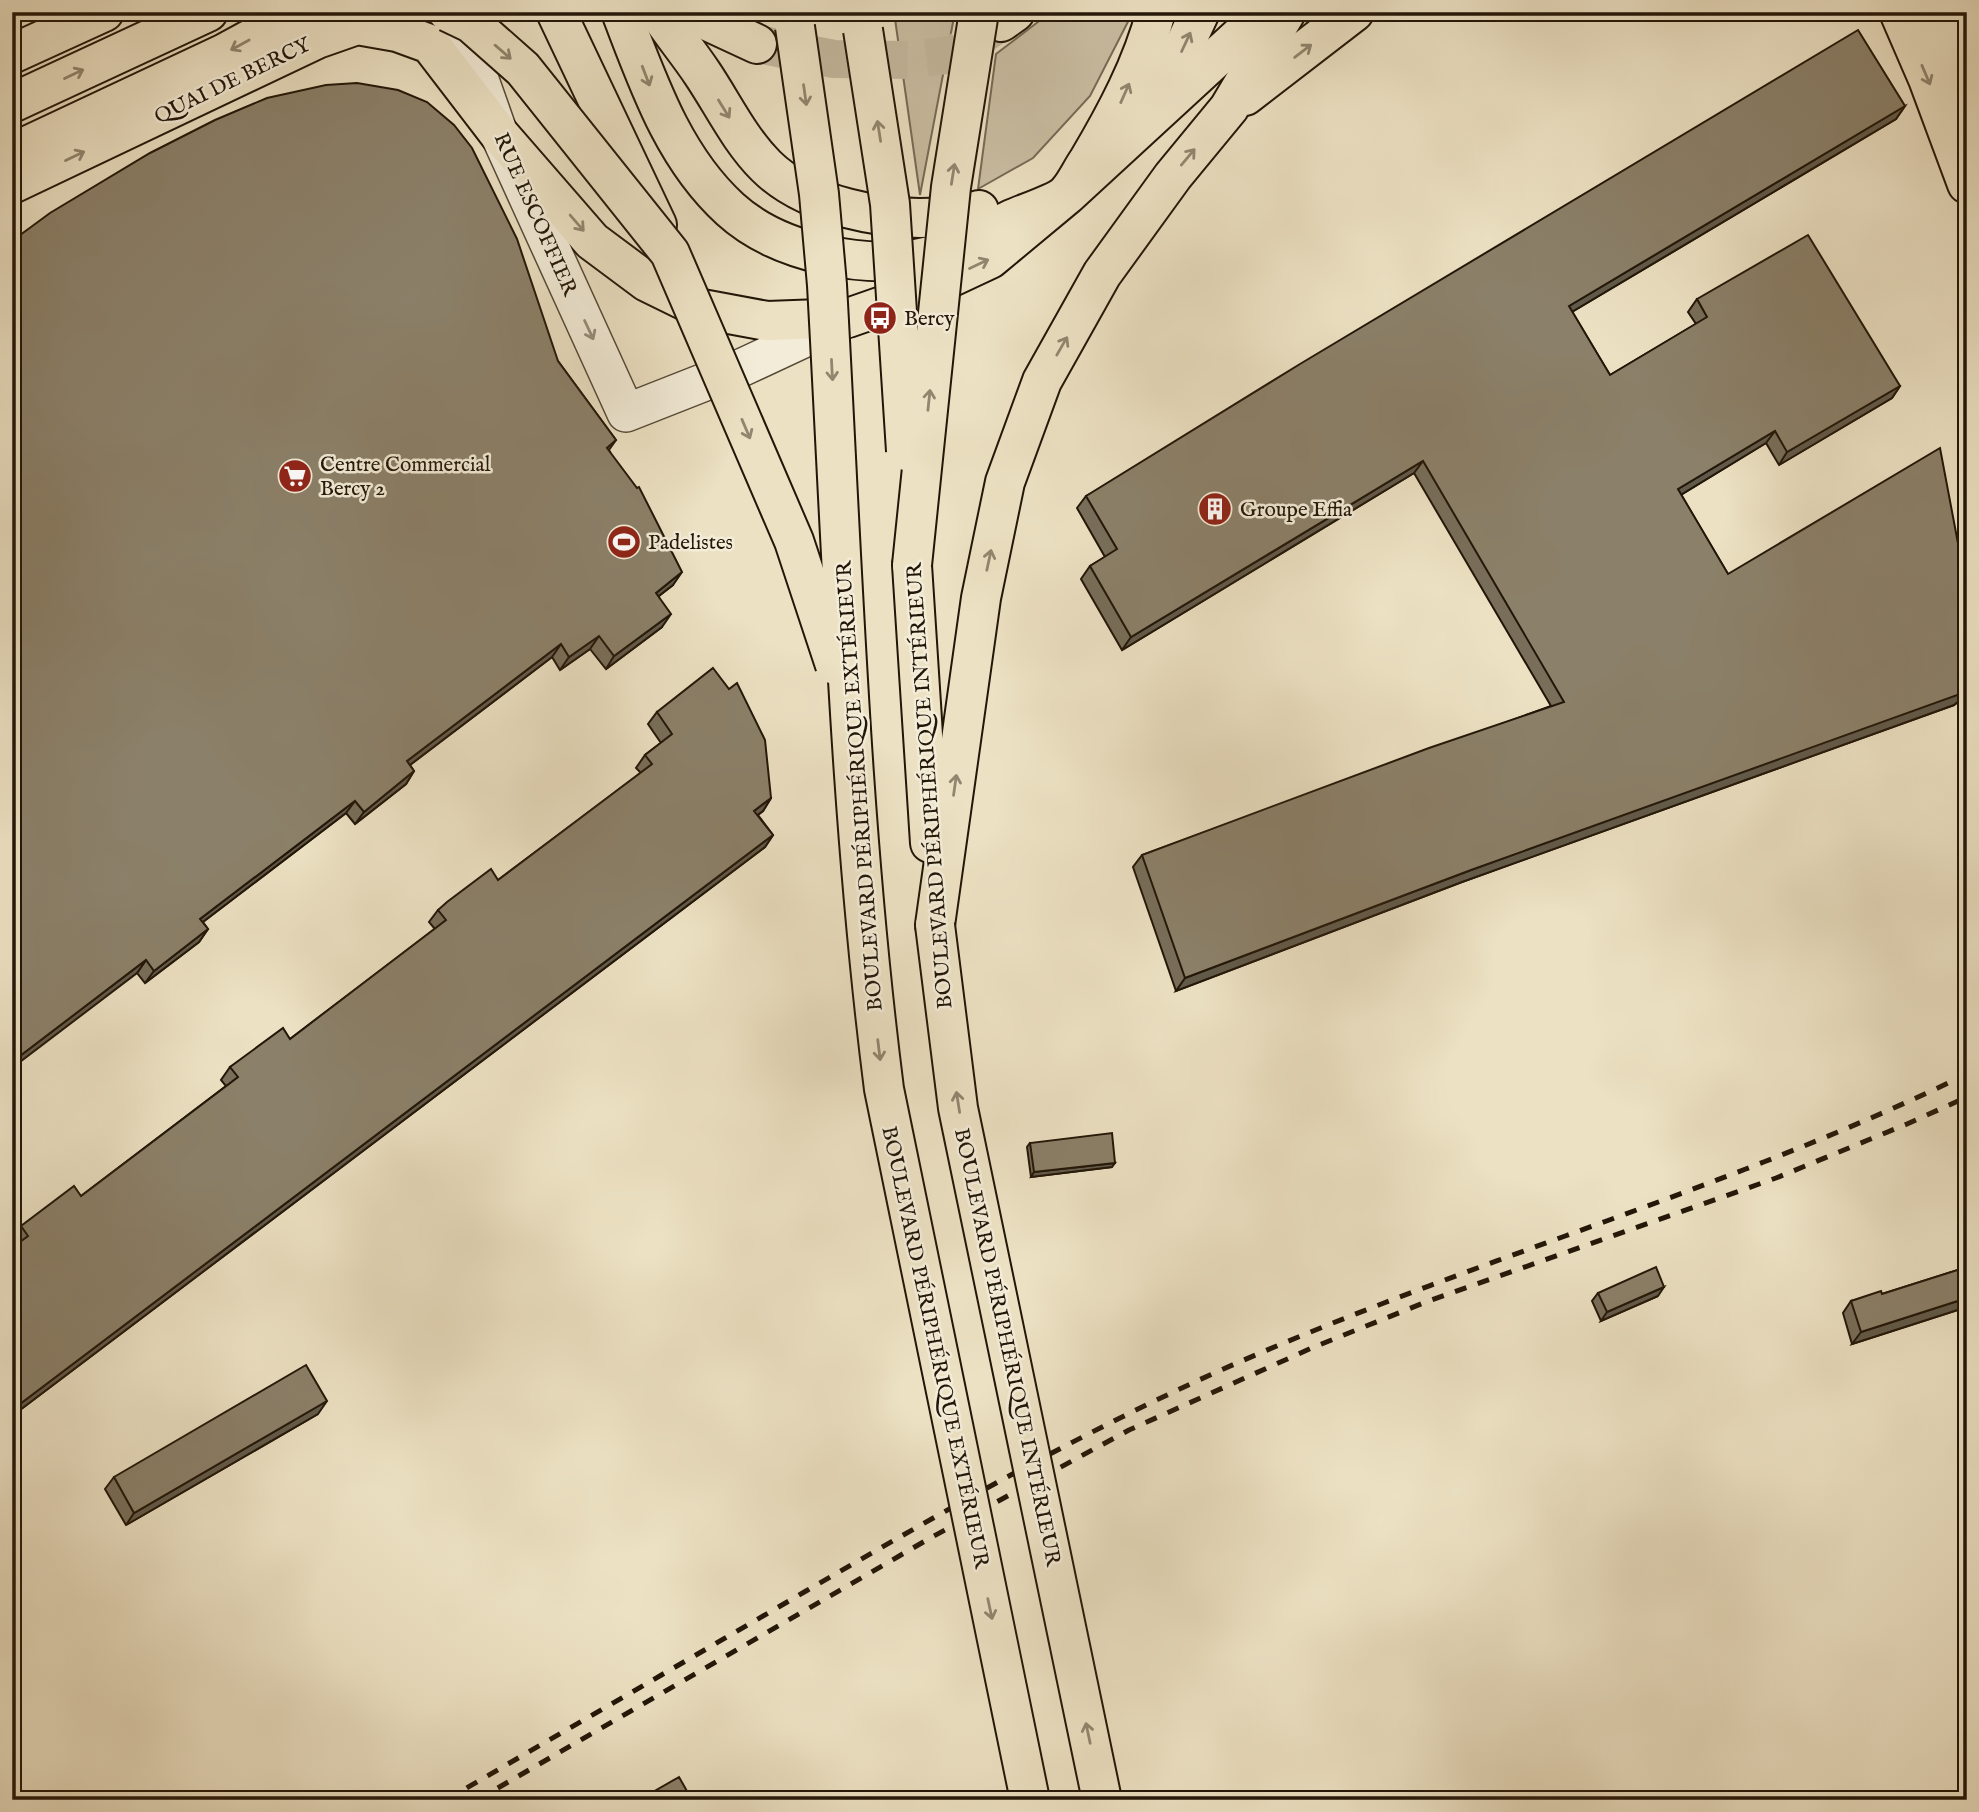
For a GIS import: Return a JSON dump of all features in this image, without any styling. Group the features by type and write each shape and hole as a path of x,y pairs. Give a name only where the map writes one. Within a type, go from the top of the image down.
{"main road":[{"path":"12,54 104,12"},
{"name":"QUAI DE BERCY","path":"12,153 225,53 300,12"},
{"path":"448,12 471,23 523,69 670,253"},
{"path":"556,12 670,253 794,541 852,713"},
{"path":"621,12 671,132 694,168 731,210 777,240 828,255 880,262 931,256 1067,195 1112,120 1149,37 1156,12"},
{"path":"658,12 702,74 741,137 767,167 801,191 838,206 893,216 942,217 1067,195"},
{"path":"688,12 757,44"},
{"path":"1152,116 1200,12"},
{"name":"QUAI DE BERCY","path":"12,184 317,39 357,25 397,32 430,44 499,134 592,241 647,282 702,309 767,321 848,318 911,296 990,259 1067,195 1266,12"},
{"path":"935,925 981,598 1005,482 1042,381 1102,274 1173,176 1230,108 1286,12"},
{"path":"1230,108 1354,12"},
{"path":"1899,12 1967,184"},
{"path":"1940,12 1967,89"},
{"path":"12,103 207,13"},
{"path":"912,565 951,187 999,15"},
{"name":"BOULEVARD PÉRIPHÉRIQUE EXTÉRIEUR","path":"793,20 819,194 827,285 861,876 884,1089 1030,1800"},
{"name":"BOULEVARD PÉRIPHÉRIQUE INTÉRIEUR","path":"862,21 890,204 935,925 958,1108 1102,1800"}],"street":[{"name":"RUE ESCOFFIER","path":"456,12 499,134 626,413 743,367 848,318"}],"shaded area":[{"path":"894,12 955,12 920,195"},
{"path":"1051,12 1133,12 1090,96 1033,158 978,189 996,54"}],"building":[{"name":"Groupe Effia","path":"1858,30 1905,106 1569,306 1610,375 1707,317 1697,299 1808,235 1900,386 1787,452 1775,431 1678,489 1728,574 1940,448 1967,591 1967,689 1963,693 1471,870 1185,978 1142,855 1429,748 1564,702 1423,461 1131,637 1090,566 1117,549 1086,496 1300,364"},
{"name":"Centre Commercial Bercy 2","path":"357,83 398,90 427,102 454,125 472,148 517,239 558,361 616,440 607,448 637,488 639,487 682,572 656,593 671,614 614,656 599,636 569,657 561,644 407,761 414,771 364,812 355,801 200,919 208,929 154,971 146,960 12,1062 12,241 50,213 150,153 215,120 267,98 326,85"},
{"path":"713,668 729,689 737,683 765,740 771,798 754,811 773,835 12,1410 12,1248 28,1236 21,1226 74,1186 81,1196 238,1077 230,1067 283,1028 290,1039 446,920 438,910 447,902 491,869 498,880 652,764 645,755 672,734 657,712"},
{"path":"1112,1133 1115,1163 1034,1172 1030,1143"},
{"path":"1656,1267 1664,1287 1607,1312 1598,1293"},
{"path":"1967,1267 1967,1298 1861,1332 1851,1301"},
{"path":"306,1365 327,1401 134,1513 114,1477"},
{"path":"679,1777 692,1800 639,1800"}],"tunnel":[{"path":"757,44 834,59 909,60 955,54 996,25"}],"railway":[{"path":"446,1800 956,1505 1158,1399 1398,1297 1780,1155 1874,1117 1967,1074"},
{"path":"477,1800 932,1537 1129,1430 1314,1347 1426,1302 1776,1178 1967,1097"}],"place":[{"name":"Bercy","path":"880,318"},
{"name":"Centre Commercial Bercy 2","path":"295,476"},
{"name":"Groupe Effia","path":"1215,509"},
{"name":"Padelistes","path":"624,542"}]}
